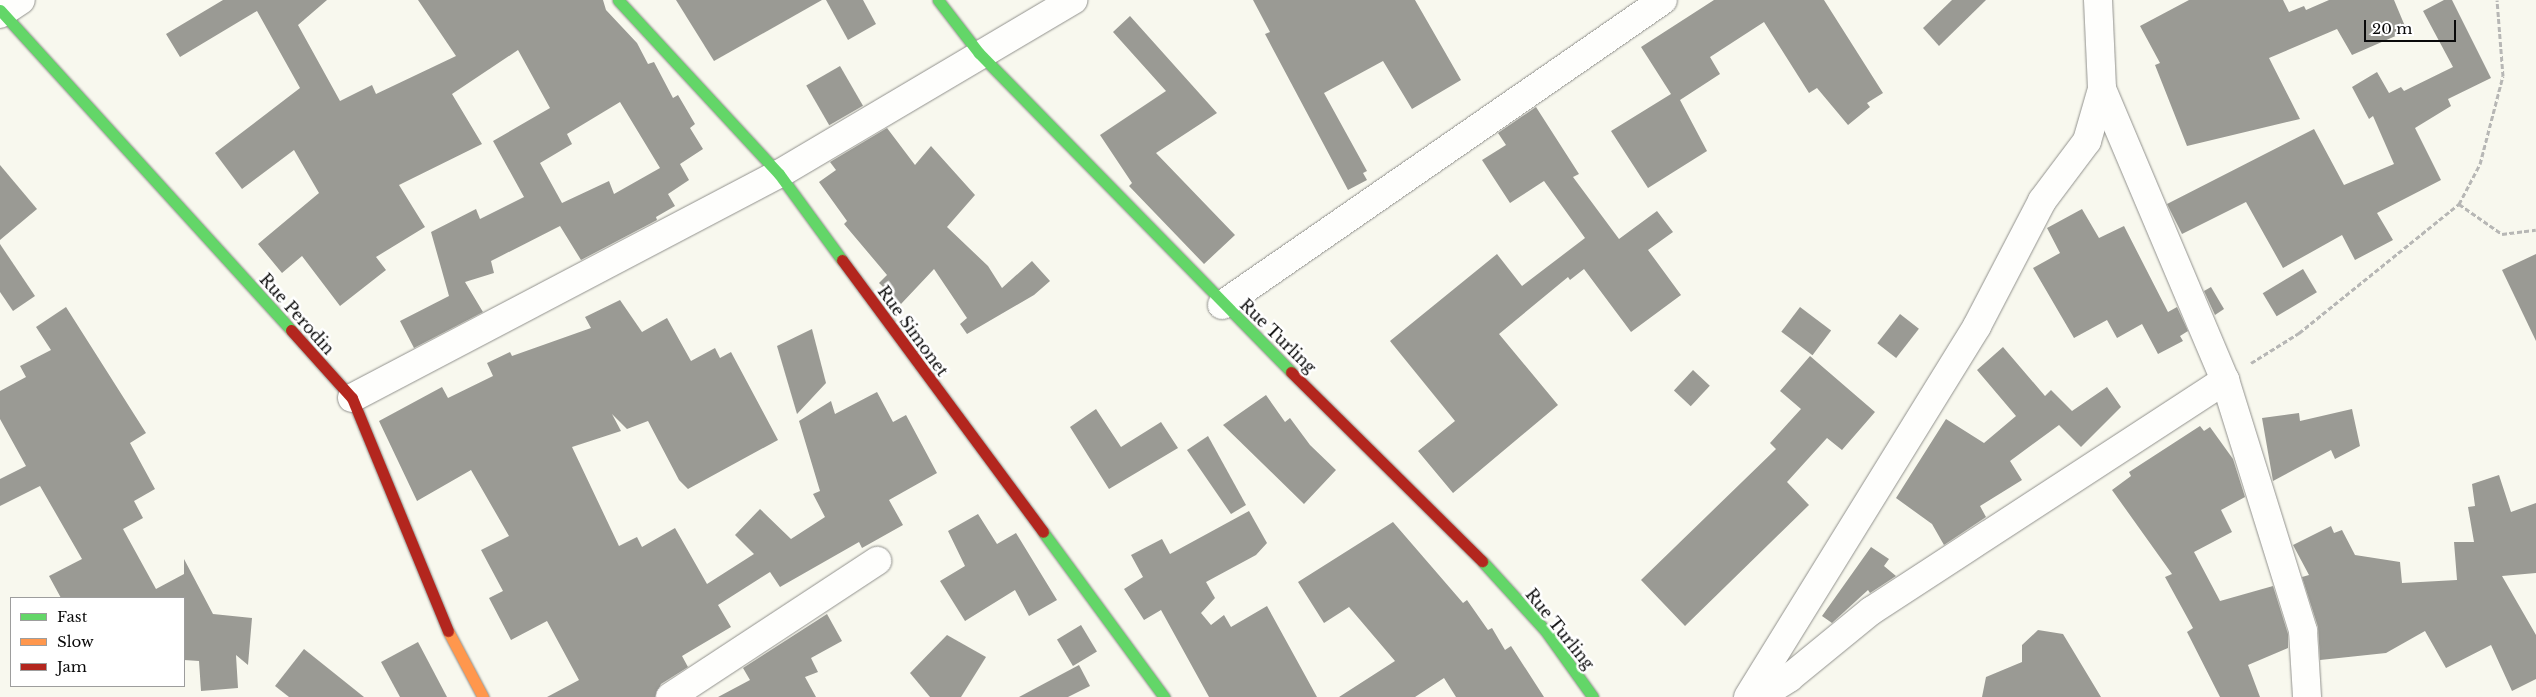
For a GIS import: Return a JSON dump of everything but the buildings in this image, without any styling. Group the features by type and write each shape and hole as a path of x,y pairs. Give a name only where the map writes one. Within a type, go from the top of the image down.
{"street":[{"name":"Rue Simonet","path":"618,0 779,174 1164,697"},
{"name":"Rue Turling","path":"938,0 979,53 1222,305 1444,520 1545,630 1593,697"},
{"path":"352,398 779,174 979,53 1073,0"},
{"path":"1222,305 1663,0"},
{"path":"1748,697 1977,326 2042,201 2087,141 2102,89 2098,0"},
{"name":"Rue Perodin","path":"6,9 352,398 451,637 483,697"},
{"path":"2102,89 2225,380 2303,631 2307,697"},
{"path":"1759,697 1789,678 1871,611 2225,380"},
{"path":"670,697 877,561"}],"path":[{"path":"2225,380 2298,333 2459,204 2480,164 2503,76 2497,0"},
{"path":"2459,204 2502,234 2536,230"}],"traffic: fast":[{"path":"618,0 779,174 842,260"},
{"path":"938,0 979,53 1291,372"},
{"path":"0,10 291,330"},
{"path":"1043,532 1164,697"},
{"path":"1482,561 1545,630 1593,697"}],"traffic: slow":[{"path":"448,631 483,697"}],"traffic: jam":[{"path":"842,260 1043,532"},
{"path":"291,330 352,398 448,631"},
{"path":"1291,372 1482,561"}]}
